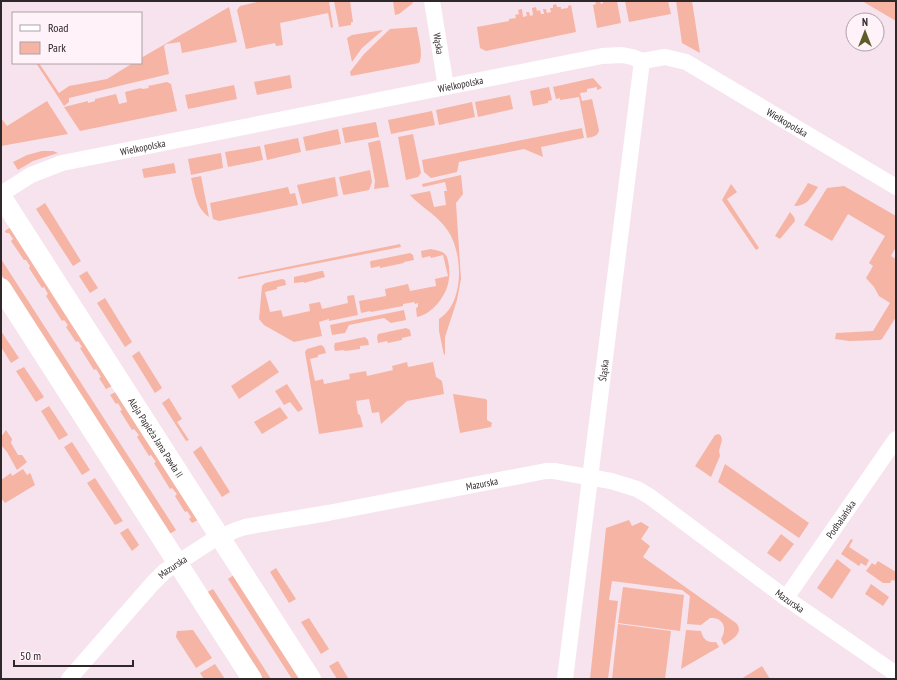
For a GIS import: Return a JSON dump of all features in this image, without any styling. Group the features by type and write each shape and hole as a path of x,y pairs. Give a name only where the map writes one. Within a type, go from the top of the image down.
{"street":[{"name":"Wąska","path":"432,1 446,87"},
{"name":"Wielkopolska","path":"1,195 37,172 62,163 602,56 622,55 642,61 665,57 686,62 896,187"},
{"name":"Śląska","path":"565,679 642,61"},
{"name":"Aleja Papieża Jana Pawła II","path":"1,195 311,679"},
{"path":"1,288 252,679"},
{"name":"Podhalańska","path":"786,598 896,439"},
{"name":"Mazurska","path":"69,679 156,580 177,563 220,536 245,527 343,510 546,470 554,470 590,477 637,489 649,496 786,598 896,674"}],"green space":[{"path":"262,1 329,1 333,27 331,28 328,13 280,23 283,45 276,46 275,43 246,49 237,10 240,6"},
{"path":"334,1 350,1 353,22 351,22 351,25 339,27"},
{"path":"393,1 412,1 413,3 399,14 395,15"},
{"path":"595,1 600,1 601,4 603,1 617,1 621,23 597,28 593,5 596,4"},
{"path":"625,1 668,1 671,14 629,22"},
{"path":"676,1 692,1 700,53 682,43"},
{"path":"862,1 896,1 896,21 885,15 885,12 881,12"},
{"path":"556,4 557,7 561,7 561,9 568,8 568,6 571,5 576,32 486,51 480,48 477,27 509,21 509,19 516,18 515,15 519,14 518,10 522,9 523,17 527,16 526,12 529,12 530,16 533,15 532,8 536,7 537,11 540,10 541,14 544,14 543,9 546,9 547,13 551,12 550,8 553,8 553,5"},
{"path":"229,7 237,42 182,53 180,42 166,44 164,46 169,74 69,98 69,102 64,106 37,64 40,64 59,93 69,86 107,79 131,64 142,64 142,57"},
{"path":"417,27 421,50 419,63 351,76 350,72 364,54 390,29"},
{"path":"383,30 362,48 352,62 347,38 352,35"},
{"path":"290,75 292,88 257,95 254,82"},
{"path":"593,78 602,88 597,90 597,87 587,89 587,92 580,93 582,101 592,99 599,130 593,137 587,138 579,97 560,100 560,98 556,99 553,87"},
{"path":"167,82 171,84 177,111 80,131 64,107 88,101 88,103 95,101 95,99 116,94 119,104 127,102 125,92 141,88 149,88 148,86"},
{"path":"234,85 237,99 188,109 185,95"},
{"path":"549,87 552,100 548,101 548,103 533,106 530,91"},
{"path":"510,95 513,109 478,117 475,102"},
{"path":"47,101 68,134 1,146 1,118 7,126"},
{"path":"472,102 475,117 439,125 436,110"},
{"path":"432,111 435,125 391,134 388,120"},
{"path":"376,122 379,137 345,143 342,128"},
{"path":"582,128 584,138 541,147 543,157 524,149 459,162 457,172 431,178 424,172 422,160"},
{"path":"338,129 341,144 306,151 303,137"},
{"path":"413,134 421,173 418,177 406,180 398,137"},
{"path":"298,138 301,152 267,160 264,145"},
{"path":"380,140 389,187 374,189 375,181 368,143"},
{"path":"260,146 263,160 228,167 225,152"},
{"path":"42,151 53,151 58,153 33,161 18,170 13,162 27,155"},
{"path":"221,153 223,168 191,175 188,159"},
{"path":"174,163 176,173 144,178 142,169"},
{"path":"370,170 372,182 369,190 343,194 339,177"},
{"path":"461,175 463,194 456,203 461,279 457,300 445,337 444,355 439,331 439,319 447,312 453,302 457,290 459,264 457,252 453,240 444,226 435,216 410,195 430,191 434,207 446,205 444,191 447,191 445,182 423,187 422,184"},
{"path":"201,176 209,217 199,205 191,178"},
{"path":"335,177 338,196 302,204 297,185"},
{"path":"808,183 818,187 811,198 805,203 794,206"},
{"path":"731,184 737,192 727,199 759,248 756,250 722,200"},
{"path":"844,186 896,216 896,247 891,256 896,259 896,317 880,340 849,341 835,339 836,333 873,331 890,303 879,296 874,287 866,278 873,266 869,263 885,236 848,214 832,241 804,225 827,188"},
{"path":"288,187 290,194 295,193 298,205 219,221 213,219 210,203"},
{"path":"45,203 81,261 73,266 36,209"},
{"path":"790,212 795,221 780,239 775,236"},
{"path":"12,226 114,385 106,389 99,378 101,377 96,369 94,370 80,348 82,347 78,341 76,342 66,327 68,325 64,320 62,321 46,296 48,294 44,287 42,288 29,268 30,266 11,241 13,239 9,233 6,233 5,231"},
{"path":"400,244 401,247 238,279 238,277"},
{"path":"431,249 445,254 449,266 448,284 446,290 443,297 434,308 417,317 416,308 418,307 418,303 415,304 414,302 403,304 403,306 361,313 359,301 386,296 385,289 408,284 410,291 436,286 435,279 448,276 443,255 431,258 430,256 422,258 421,251"},
{"path":"410,253 413,255 414,260 380,268 380,266 371,268 371,261"},
{"path":"1,259 176,530 168,535 1,274"},
{"path":"87,271 98,288 90,293 79,276"},
{"path":"323,271 325,277 304,283 294,283 294,277"},
{"path":"282,279 285,280 286,285 265,292 270,312 281,310 283,317 310,311 309,304 320,302 322,309 348,303 347,296 354,295 358,315 319,322 322,336 294,342 264,325 259,319 262,286 265,283"},
{"path":"105,298 132,342 125,347 97,303"},
{"path":"404,310 406,320 391,323 384,318 349,325 345,333 332,335 330,325"},
{"path":"406,328 410,330 411,336 402,338 402,340 388,343 387,341 378,343 378,334"},
{"path":"1,331 19,358 11,363 1,347"},
{"path":"365,337 368,340 369,345 360,346 360,349 335,351 335,343"},
{"path":"321,345 324,347 326,353 310,359 315,381 323,379 324,384 350,379 349,374 366,371 367,376 393,370 392,366 407,362 408,367 433,362 436,377 442,381 444,394 407,401 381,424 379,412 372,413 369,399 356,401 358,414 360,415 363,427 319,434 305,352 307,349"},
{"path":"139,351 162,388 155,393 132,356"},
{"path":"270,360 279,372 239,399 231,386"},
{"path":"24,367 44,397 36,402 16,371"},
{"path":"287,384 303,409 298,412 290,402 284,405 275,391"},
{"path":"117,391 200,519 192,523 189,519 191,517 187,511 185,512 175,496 177,494 172,488 170,489 154,463 156,462 151,455 149,456 137,437 139,435 134,429 132,430 120,411 122,410 118,403 116,404 110,395"},
{"path":"453,394 486,399 487,420 492,423 491,427 460,433"},
{"path":"169,398 182,419 177,422 189,440 186,441 162,403"},
{"path":"49,406 68,435 59,440 41,411"},
{"path":"280,407 288,418 262,434 254,422"},
{"path":"6,430 12,439 11,443 18,455 22,455 27,462 17,470 7,452 1,445 1,437"},
{"path":"719,434 722,440 719,451 720,456 711,477 695,466 715,435"},
{"path":"72,442 90,470 82,475 64,447"},
{"path":"201,446 230,492 222,497 193,452"},
{"path":"725,464 809,523 799,538 718,482"},
{"path":"23,469 27,475 30,473 35,485 5,503 1,498 1,480 11,473 12,476"},
{"path":"95,478 123,521 115,525 87,483"},
{"path":"629,520 632,526 641,522 649,527 641,539 650,546 643,557 736,623 739,630 736,636 724,645 721,639 724,627 718,619 710,618 701,625 687,624 690,596 682,590 612,581 609,600 618,601 608,679 590,679 606,528"},
{"path":"128,528 139,545 132,551 120,533"},
{"path":"781,534 794,544 780,562 767,553"},
{"path":"851,539 853,540 849,547 869,560 866,566 861,563 859,566 841,554"},
{"path":"837,559 851,570 832,599 817,588"},
{"path":"878,561 896,572 896,581 892,580 890,583 883,583 866,571 872,563 875,565"},
{"path":"276,568 296,599 289,603 270,572"},
{"path":"235,574 302,679 292,679 228,579"},
{"path":"871,584 889,597 883,606 865,594"},
{"path":"623,587 684,595 680,631 618,623"},
{"path":"213,589 271,679 259,679 204,594"},
{"path":"309,618 329,649 321,654 301,622"},
{"path":"618,624 671,631 665,679 612,679"},
{"path":"193,630 212,658 196,668 176,637 177,631"},
{"path":"686,630 701,631 706,640 716,642 719,647 681,669"},
{"path":"338,661 348,678 337,679 329,666"},
{"path":"215,664 225,679 204,679 200,673"},
{"path":"762,666 770,679 741,679"}]}
